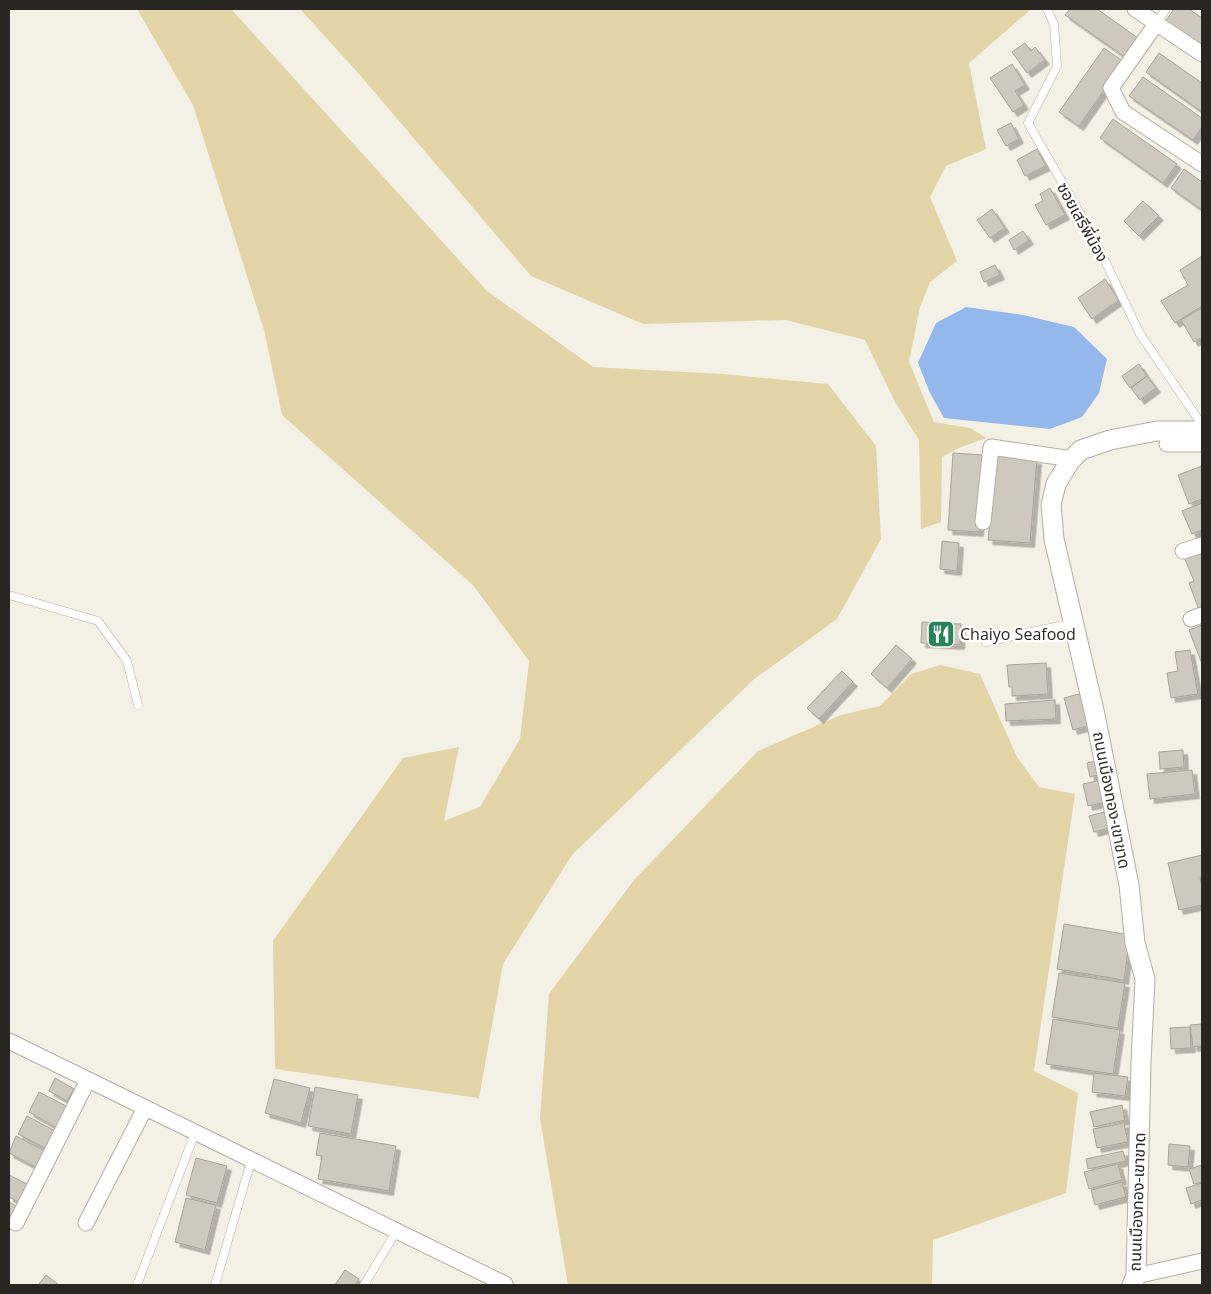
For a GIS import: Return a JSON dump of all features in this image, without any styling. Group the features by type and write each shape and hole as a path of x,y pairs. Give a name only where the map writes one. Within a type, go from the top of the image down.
{"street":[{"path":"1135,9 1202,54"},
{"path":"1156,24 1111,88 1123,112 1202,164"},
{"name":"ถนนเมืองทอง-เขาขาด","path":"1134,1281 1145,979 1135,943 1128,885 1102,753 1054,539 1051,505 1056,484 1072,459 1081,450 1110,440 1156,431 1202,431"},
{"path":"1167,444 1202,444"},
{"path":"983,522 991,447 1072,459"},
{"path":"1183,551 1202,544"},
{"path":"9,1041 504,1284"},
{"path":"16,1224 88,1080"},
{"path":"86,1223 145,1108"},
{"path":"1134,1281 1202,1261"}],"lane":[{"name":"ซอยเสรีพี่น้อง","path":"1047,9 1054,24 1057,66 1028,123 1094,238 1140,334 1202,425"},
{"path":"1156,24 1166,9"},
{"path":"9,595 98,621 127,661 138,705"},
{"path":"986,642 1073,623"},
{"path":"137,1285 195,1133"},
{"path":"214,1285 251,1161"},
{"path":"364,1285 396,1232"}],"shaded area":[{"path":"137,9 231,9 487,291 593,367 723,374 828,384 876,446 881,539 837,619 753,680 572,855 503,964 479,1098 275,1069 273,941 403,758 459,747 444,821 480,807 520,739 529,661 473,585 282,415 264,330 193,105"},
{"path":"300,9 1029,9 969,63 986,149 946,166 930,197 957,261 930,282 920,307 909,362 934,422 970,428 987,438 961,447 942,457 941,522 921,529 919,440 895,402 865,340 785,320 643,324 531,276 359,74"},
{"path":"940,665 980,674 1017,757 1039,787 1075,794 1034,1071 1078,1093 1066,1193 933,1240 932,1285 568,1285 540,1118 549,994 634,880 758,751 841,715 880,706 911,674"}],"water":[{"path":"966,307 1023,315 1074,327 1107,359 1099,393 1082,417 1050,429 944,418 930,393 918,363 936,323"}],"building":[{"path":"1070,9 1097,9 1142,41 1129,60 1065,15"},
{"path":"1174,9 1189,9 1202,18 1202,49 1165,22"},
{"path":"1025,43 1031,51 1035,47 1045,60 1027,73 1012,52"},
{"path":"1104,48 1124,62 1079,126 1059,112"},
{"path":"1159,53 1202,83 1202,112 1146,72"},
{"path":"1012,64 1025,85 1015,91 1024,105 1013,112 990,78"},
{"path":"1143,77 1202,118 1202,127 1193,140 1129,96"},
{"path":"1113,119 1177,164 1163,183 1100,138"},
{"path":"1011,123 1019,139 1006,146 997,130"},
{"path":"1037,149 1046,166 1025,176 1017,160"},
{"path":"1184,169 1202,182 1202,210 1171,188"},
{"path":"1050,188 1065,215 1046,225 1035,205 1043,201 1040,194"},
{"path":"1143,201 1159,216 1139,236 1124,221"},
{"path":"992,209 1005,228 990,238 977,220"},
{"path":"1023,231 1029,240 1014,250 1009,240"},
{"path":"1202,256 1202,306 1175,323 1161,301 1188,285 1180,270"},
{"path":"995,265 1000,275 984,282 980,272"},
{"path":"1105,279 1119,300 1092,319 1078,298"},
{"path":"1202,308 1202,337 1194,342 1181,320"},
{"path":"1139,364 1147,376 1130,388 1122,376"},
{"path":"1147,376 1156,388 1140,400 1131,388"},
{"path":"953,453 984,455 979,532 948,530"},
{"path":"996,456 1037,460 1030,543 988,540"},
{"path":"1202,466 1202,499 1189,504 1178,475"},
{"path":"1202,503 1202,530 1192,534 1182,511"},
{"path":"942,541 959,543 957,571 940,569"},
{"path":"1202,550 1202,609 1199,610 1189,583 1194,581 1184,557"},
{"name":"Chaiyo Seafood","path":"922,622 961,624 960,645 921,643"},
{"path":"1202,625 1202,664 1189,630"},
{"path":"896,645 912,659 887,688 871,674"},
{"path":"1190,650 1198,694 1171,698 1167,673 1178,671 1175,652"},
{"path":"1046,663 1048,694 1012,696 1012,687 1009,687 1007,665"},
{"path":"842,671 853,682 819,719 807,708"},
{"path":"1083,693 1091,725 1073,730 1064,698"},
{"path":"1055,700 1056,719 1006,721 1005,704"},
{"path":"1183,750 1184,767 1160,769 1159,752"},
{"path":"1101,760 1105,773 1090,777 1087,763"},
{"path":"1192,770 1195,794 1150,799 1147,774"},
{"path":"1106,779 1111,801 1088,806 1083,784"},
{"path":"1108,811 1112,827 1094,832 1089,816"},
{"path":"1202,855 1202,877 1200,877 1202,905 1179,910 1168,863"},
{"path":"1064,924 1130,935 1124,980 1057,969"},
{"path":"1059,973 1125,983 1118,1028 1052,1017"},
{"path":"1053,1019 1120,1030 1113,1074 1046,1064"},
{"path":"1202,1024 1202,1046 1193,1047 1190,1025"},
{"path":"1190,1027 1191,1048 1171,1049 1170,1028"},
{"path":"1094,1073 1128,1077 1125,1096 1092,1092"},
{"path":"55,1078 74,1089 67,1101 49,1091"},
{"path":"274,1079 310,1088 301,1123 265,1113"},
{"path":"315,1087 358,1095 351,1134 308,1126"},
{"path":"39,1092 68,1107 57,1128 29,1112"},
{"path":"1122,1105 1125,1120 1094,1127 1090,1112"},
{"path":"27,1116 57,1132 47,1149 18,1134"},
{"path":"1124,1123 1128,1142 1097,1148 1093,1129"},
{"path":"320,1133 396,1146 389,1191 318,1179 322,1156 316,1155"},
{"path":"16,1136 49,1153 41,1170 9,1153"},
{"path":"1169,1144 1190,1146 1188,1167 1168,1165"},
{"path":"1123,1151 1126,1161 1088,1169 1086,1159"},
{"path":"196,1158 227,1166 217,1203 186,1195"},
{"path":"1118,1164 1122,1180 1089,1189 1084,1172"},
{"path":"1202,1165 1202,1182 1194,1184 1189,1169"},
{"path":"9,1175 27,1184 18,1202 9,1197"},
{"path":"1122,1182 1126,1197 1095,1205 1091,1190"},
{"path":"1202,1183 1202,1200 1191,1204 1186,1188"},
{"path":"186,1198 216,1205 205,1250 175,1242"},
{"path":"9,1202 16,1206 9,1222"},
{"path":"345,1270 359,1279 355,1285 335,1285"},
{"path":"46,1275 59,1285 38,1285"}],"place":[{"name":"Chaiyo Seafood","path":"941,634"}]}
